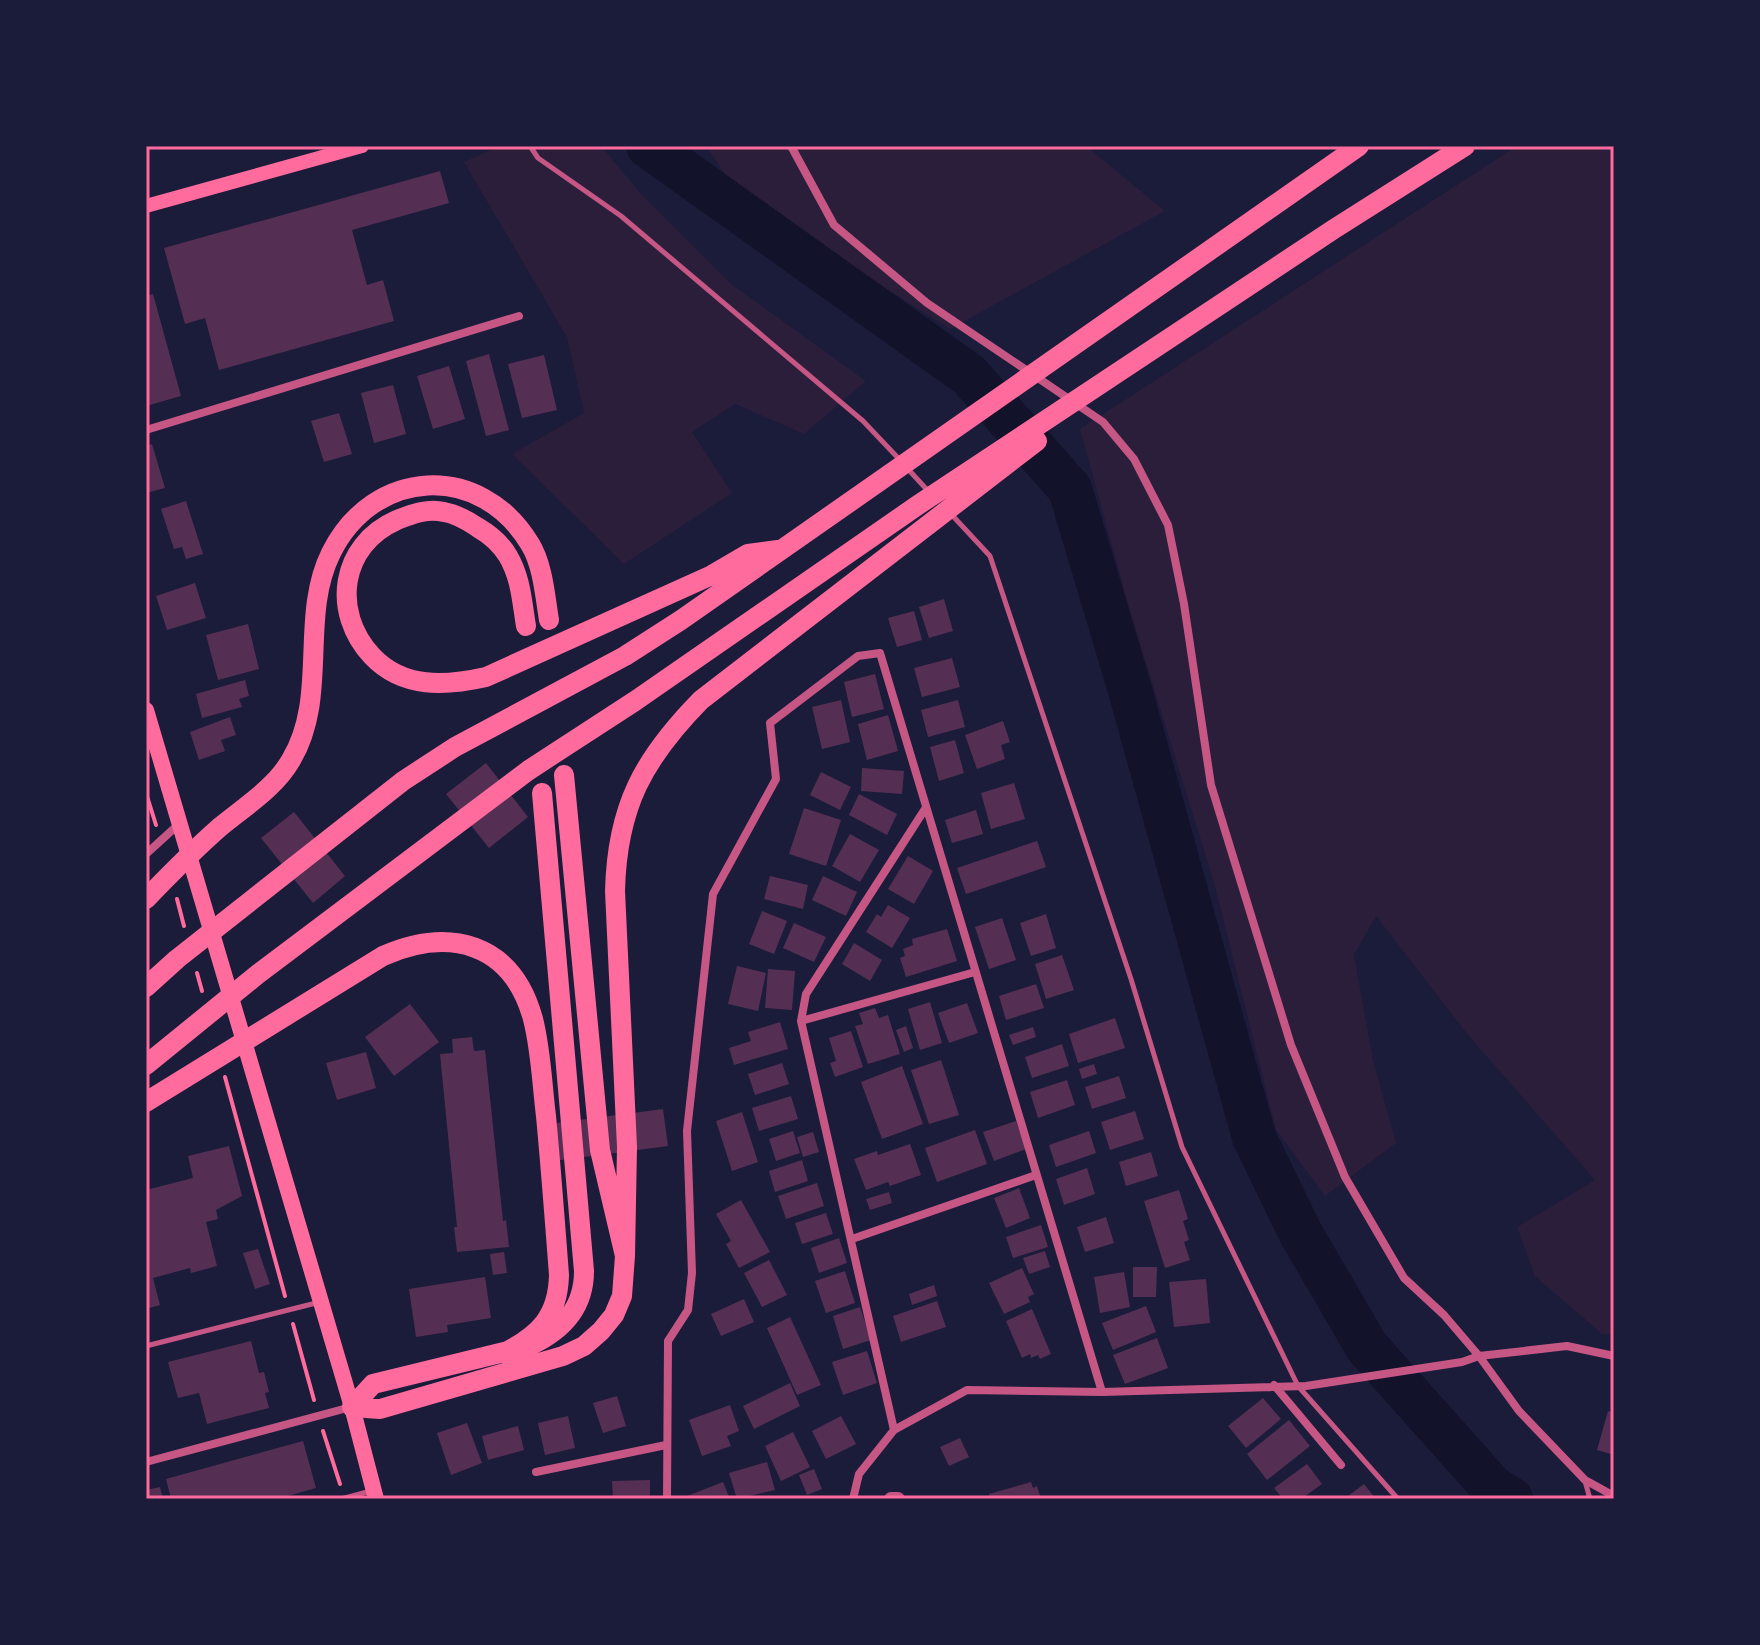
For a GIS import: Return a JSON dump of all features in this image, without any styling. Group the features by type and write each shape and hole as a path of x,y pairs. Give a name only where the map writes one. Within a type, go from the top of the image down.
{"highway":[{"path":"146,987 403,781 455,747 567,688 659,634 1359,146"},
{"path":"146,1065 258,974 529,770 685,667 918,505 1334,229 1465,146"},
{"path":"352,1407 380,1409 563,1356 584,1346 614,1315 622,1296 627,1147 616,856 623,821 647,764 671,730 701,700 1157,348"},
{"path":"146,899 289,765 303,739 310,711 321,584 329,556 346,527 372,502 405,487 436,484 465,489 492,504 515,522 532,547 542,577 549,620"},
{"path":"526,626 519,582 507,555 490,534 443,511 415,512 388,524 366,543 352,566 345,595 348,619 359,643 379,663 403,677 429,685 455,684 486,677 712,575 748,554 782,550"},
{"path":"564,775 600,1150 625,1256"},
{"path":"352,1407 373,1384 529,1346 560,1328 580,1302 584,1287 575,1153 542,793"},
{"path":"146,1102 383,956 423,942 462,943 496,960 524,995 538,1047 559,1275 559,1294 542,1327 527,1341 504,1353"}],"main road":[{"path":"146,206 327,151 362,146"},
{"path":"146,710 375,1494"}],"street":[{"path":"791,146 834,225 927,303 1103,422 1134,459 1168,525 1184,604 1211,785 1291,1045 1345,1177 1404,1278 1444,1315 1519,1411 1585,1480 1614,1496"},
{"path":"146,430 519,316"},
{"path":"667,1499 668,1341 688,1310 692,1273 687,1131 713,894 776,779 770,723 858,656 880,653 1102,1392"},
{"path":"894,1430 801,1021 806,994 925,809"},
{"path":"146,854 179,824"},
{"path":"801,1021 975,972"},
{"path":"852,1239 1036,1175"},
{"path":"853,1499 859,1474 894,1430 967,1390 1102,1392 1302,1386 1462,1362 1479,1356 1567,1346 1614,1356"},
{"path":"1274,1385 1341,1465"},
{"path":"146,1462 352,1407"},
{"path":"536,1472 666,1445"}],"lane":[{"path":"530,146 538,158 621,216 863,421 990,556 1117,937 1182,1147 1302,1386 1398,1499"},
{"path":"146,1346 321,1302"},
{"path":"1585,1480 1590,1499"},
{"path":"343,1498 375,1494"}],"path":[{"path":"146,793 161,841"},
{"path":"173,886 186,932"},
{"path":"194,962 202,992"},
{"path":"223,1068 343,1498"}],"shaded area":[{"path":"500,146 601,146 642,195 731,284 866,381 804,434 735,404 692,432 732,493 624,564 512,454 584,413 567,337 464,162"},
{"path":"706,146 1086,146 1165,211 950,329 739,195"},
{"path":"1517,146 1614,146 1614,1335 1602,1334 1535,1276 1517,1227 1595,1180 1468,1035 1376,916 1354,955 1373,1060 1396,1143 1325,1196 1276,1130 1215,886 1130,611 1080,429"}],"building":[{"path":"440,171 449,203 352,230 367,285 383,280 394,321 219,370 205,318 185,324 164,248"},
{"path":"153,294 181,396 146,406 146,296"},
{"path":"489,354 509,430 486,436 466,361"},
{"path":"544,355 557,410 522,418 508,364"},
{"path":"449,366 465,419 433,429 417,376"},
{"path":"393,385 406,434 374,443 361,393"},
{"path":"339,413 352,454 324,462 311,421"},
{"path":"152,444 165,488 146,493 146,446"},
{"path":"186,501 203,554 186,559 182,547 174,549 161,509"},
{"path":"195,583 206,618 167,630 156,596"},
{"path":"944,599 953,631 929,638 919,607"},
{"path":"914,611 922,640 897,647 888,618"},
{"path":"248,624 259,669 218,680 206,635"},
{"path":"952,658 960,687 922,697 914,668"},
{"path":"875,674 884,709 852,717 844,682"},
{"path":"245,680 249,696 239,699 242,707 202,718 196,694"},
{"path":"841,700 850,742 822,749 812,707"},
{"path":"958,700 965,727 928,737 921,710"},
{"path":"888,715 898,751 867,760 858,724"},
{"path":"230,717 236,735 221,740 225,751 199,760 190,732"},
{"path":"1003,721 1010,742 1001,745 1005,759 977,769 965,735"},
{"path":"955,740 964,773 939,781 930,747"},
{"path":"486,763 528,817 489,848 446,794"},
{"path":"862,768 904,771 902,794 861,791"},
{"path":"821,772 851,787 840,810 810,795"},
{"path":"1014,783 1025,819 991,829 981,793"},
{"path":"859,794 897,814 887,835 849,815"},
{"path":"804,808 841,820 826,866 789,854"},
{"path":"976,810 983,834 952,843 945,820"},
{"path":"294,812 345,876 313,903 261,838"},
{"path":"850,834 879,850 860,882 832,866"},
{"path":"1037,841 1046,867 966,894 957,868"},
{"path":"908,856 933,871 914,904 888,889"},
{"path":"770,876 808,885 803,909 764,899"},
{"path":"823,876 857,892 846,916 812,900"},
{"path":"888,905 910,918 892,948 866,932 877,914 881,917"},
{"path":"762,911 787,921 774,954 749,944"},
{"path":"1046,914 1056,948 1031,956 1020,923"},
{"path":"1002,918 1016,960 989,969 975,927"},
{"path":"794,923 826,937 814,962 783,948"},
{"path":"947,929 957,961 906,977 900,958 905,956 903,949 913,945 912,939"},
{"path":"854,943 882,960 870,981 842,964"},
{"path":"1062,955 1074,990 1046,999 1035,964"},
{"path":"737,966 766,973 758,1011 728,1004"},
{"path":"768,969 795,971 792,1010 765,1008"},
{"path":"1036,984 1044,1008 1006,1020 999,996"},
{"path":"930,1002 942,1043 920,1050 908,1009"},
{"path":"967,1003 978,1033 949,1043 938,1013"},
{"path":"410,1004 439,1042 394,1076 365,1037"},
{"path":"875,1008 879,1018 888,1015 900,1054 868,1064 855,1026 863,1024 859,1013"},
{"path":"1115,1018 1125,1048 1078,1063 1069,1034"},
{"path":"780,1022 788,1049 734,1065 729,1048 751,1041 748,1032"},
{"path":"906,1026 913,1048 904,1052 896,1030"},
{"path":"1033,1027 1036,1037 1013,1045 1009,1035"},
{"path":"851,1031 863,1067 835,1077 830,1063 836,1061 829,1038"},
{"path":"472,1037 474,1051 485,1050 503,1221 506,1220 509,1247 457,1252 440,1054 453,1053 452,1039"},
{"path":"1062,1044 1069,1066 1032,1078 1025,1057"},
{"path":"366,1052 376,1088 337,1100 326,1063"},
{"path":"941,1060 959,1115 929,1124 911,1070"},
{"path":"782,1063 789,1084 755,1095 748,1074"},
{"path":"1094,1064 1097,1074 1082,1079 1079,1069"},
{"path":"902,1066 923,1124 882,1139 861,1082"},
{"path":"1119,1076 1126,1098 1092,1109 1085,1087"},
{"path":"1067,1080 1075,1105 1038,1118 1030,1092"},
{"path":"791,1096 798,1119 759,1131 752,1108"},
{"path":"663,1109 668,1146 554,1161 549,1124"},
{"path":"1135,1111 1144,1139 1110,1150 1101,1122"},
{"path":"742,1112 758,1162 732,1171 716,1121"},
{"path":"1016,1121 1026,1149 994,1161 983,1132"},
{"path":"975,1130 987,1164 937,1182 925,1148"},
{"path":"793,1131 800,1153 776,1161 769,1139"},
{"path":"1089,1131 1096,1153 1056,1167 1049,1145"},
{"path":"813,1132 819,1152 803,1157 797,1137"},
{"path":"910,1144 921,1175 890,1186 888,1182 866,1190 854,1159"},
{"path":"229,1146 242,1196 216,1210 218,1219 206,1222 217,1266 191,1273 190,1268 153,1278 160,1305 146,1309 146,1190 193,1178 188,1156"},
{"path":"1151,1152 1158,1176 1126,1186 1119,1162"},
{"path":"802,1160 808,1181 775,1192 769,1171"},
{"path":"1087,1168 1095,1194 1064,1205 1056,1179"},
{"path":"817,1183 824,1206 786,1219 778,1196"},
{"path":"1019,1188 1030,1218 1006,1228 994,1198"},
{"path":"1179,1190 1188,1219 1183,1221 1189,1240 1184,1242 1190,1260 1165,1268 1144,1201"},
{"path":"889,1192 892,1203 870,1210 866,1199"},
{"path":"741,1200 770,1252 739,1268 726,1244 731,1241 716,1214"},
{"path":"826,1213 833,1234 802,1244 795,1223"},
{"path":"1106,1217 1114,1243 1085,1252 1077,1227"},
{"path":"1041,1225 1048,1247 1013,1258 1006,1237"},
{"path":"839,1238 847,1263 819,1273 811,1248"},
{"path":"258,1249 270,1284 255,1289 243,1253"},
{"path":"1045,1251 1050,1267 1029,1274 1023,1258"},
{"path":"504,1252 507,1273 493,1275 490,1254"},
{"path":"769,1260 787,1295 762,1307 744,1273"},
{"path":"1133,1267 1157,1267 1156,1297 1133,1297"},
{"path":"1022,1268 1034,1294 1028,1297 1030,1302 1004,1314 989,1283"},
{"path":"845,1271 855,1303 826,1313 815,1281"},
{"path":"1124,1272 1130,1307 1100,1313 1094,1277"},
{"path":"485,1277 491,1318 447,1325 448,1332 416,1337 409,1289"},
{"path":"1206,1279 1210,1323 1174,1327 1169,1282"},
{"path":"934,1285 937,1296 912,1305 909,1294"},
{"path":"744,1299 754,1322 721,1336 711,1314"},
{"path":"937,1301 946,1327 901,1342 893,1316"},
{"path":"1146,1306 1156,1332 1113,1350 1102,1323"},
{"path":"860,1307 871,1340 843,1349 833,1316"},
{"path":"1032,1309 1051,1354 1040,1359 1038,1355 1031,1358 1030,1354 1022,1358 1006,1321"},
{"path":"790,1317 821,1385 797,1395 767,1328"},
{"path":"1157,1338 1168,1368 1125,1384 1113,1355"},
{"path":"251,1341 259,1373 264,1372 269,1408 207,1424 199,1393 178,1398 168,1362"},
{"path":"867,1351 877,1383 843,1395 832,1362"},
{"path":"790,1383 800,1406 754,1429 743,1406"},
{"path":"617,1396 626,1426 603,1433 593,1403"},
{"path":"1263,1398 1281,1419 1246,1448 1228,1426"},
{"path":"730,1405 739,1431 727,1436 731,1446 702,1456 689,1420"},
{"path":"1608,1411 1614,1413 1614,1455 1597,1450"},
{"path":"568,1416 575,1448 545,1455 538,1423"},
{"path":"841,1416 856,1444 826,1459 812,1431"},
{"path":"1289,1420 1310,1446 1267,1480 1247,1454"},
{"path":"467,1423 482,1463 451,1475 437,1433"},
{"path":"518,1426 524,1450 488,1460 482,1436"},
{"path":"793,1432 810,1467 781,1481 765,1446"},
{"path":"960,1438 969,1457 949,1466 940,1447"},
{"path":"303,1441 316,1488 277,1499 171,1499 166,1479"},
{"path":"767,1462 775,1490 737,1499 729,1473"},
{"path":"1307,1464 1322,1484 1301,1499 1283,1499 1274,1488"},
{"path":"814,1469 822,1489 807,1495 799,1475"},
{"path":"650,1480 650,1499 613,1499 612,1481"},
{"path":"723,1482 730,1499 688,1499 687,1496"},
{"path":"1031,1482 1033,1488 1037,1486 1041,1499 990,1499 989,1494"},
{"path":"1364,1484 1376,1499 1344,1499"},
{"path":"160,1487 163,1499 146,1499 146,1490"}],"waterway":[{"path":"648,146 969,375 1070,489 1130,690 1254,1137 1300,1232 1367,1347 1492,1487 1511,1499"}]}
